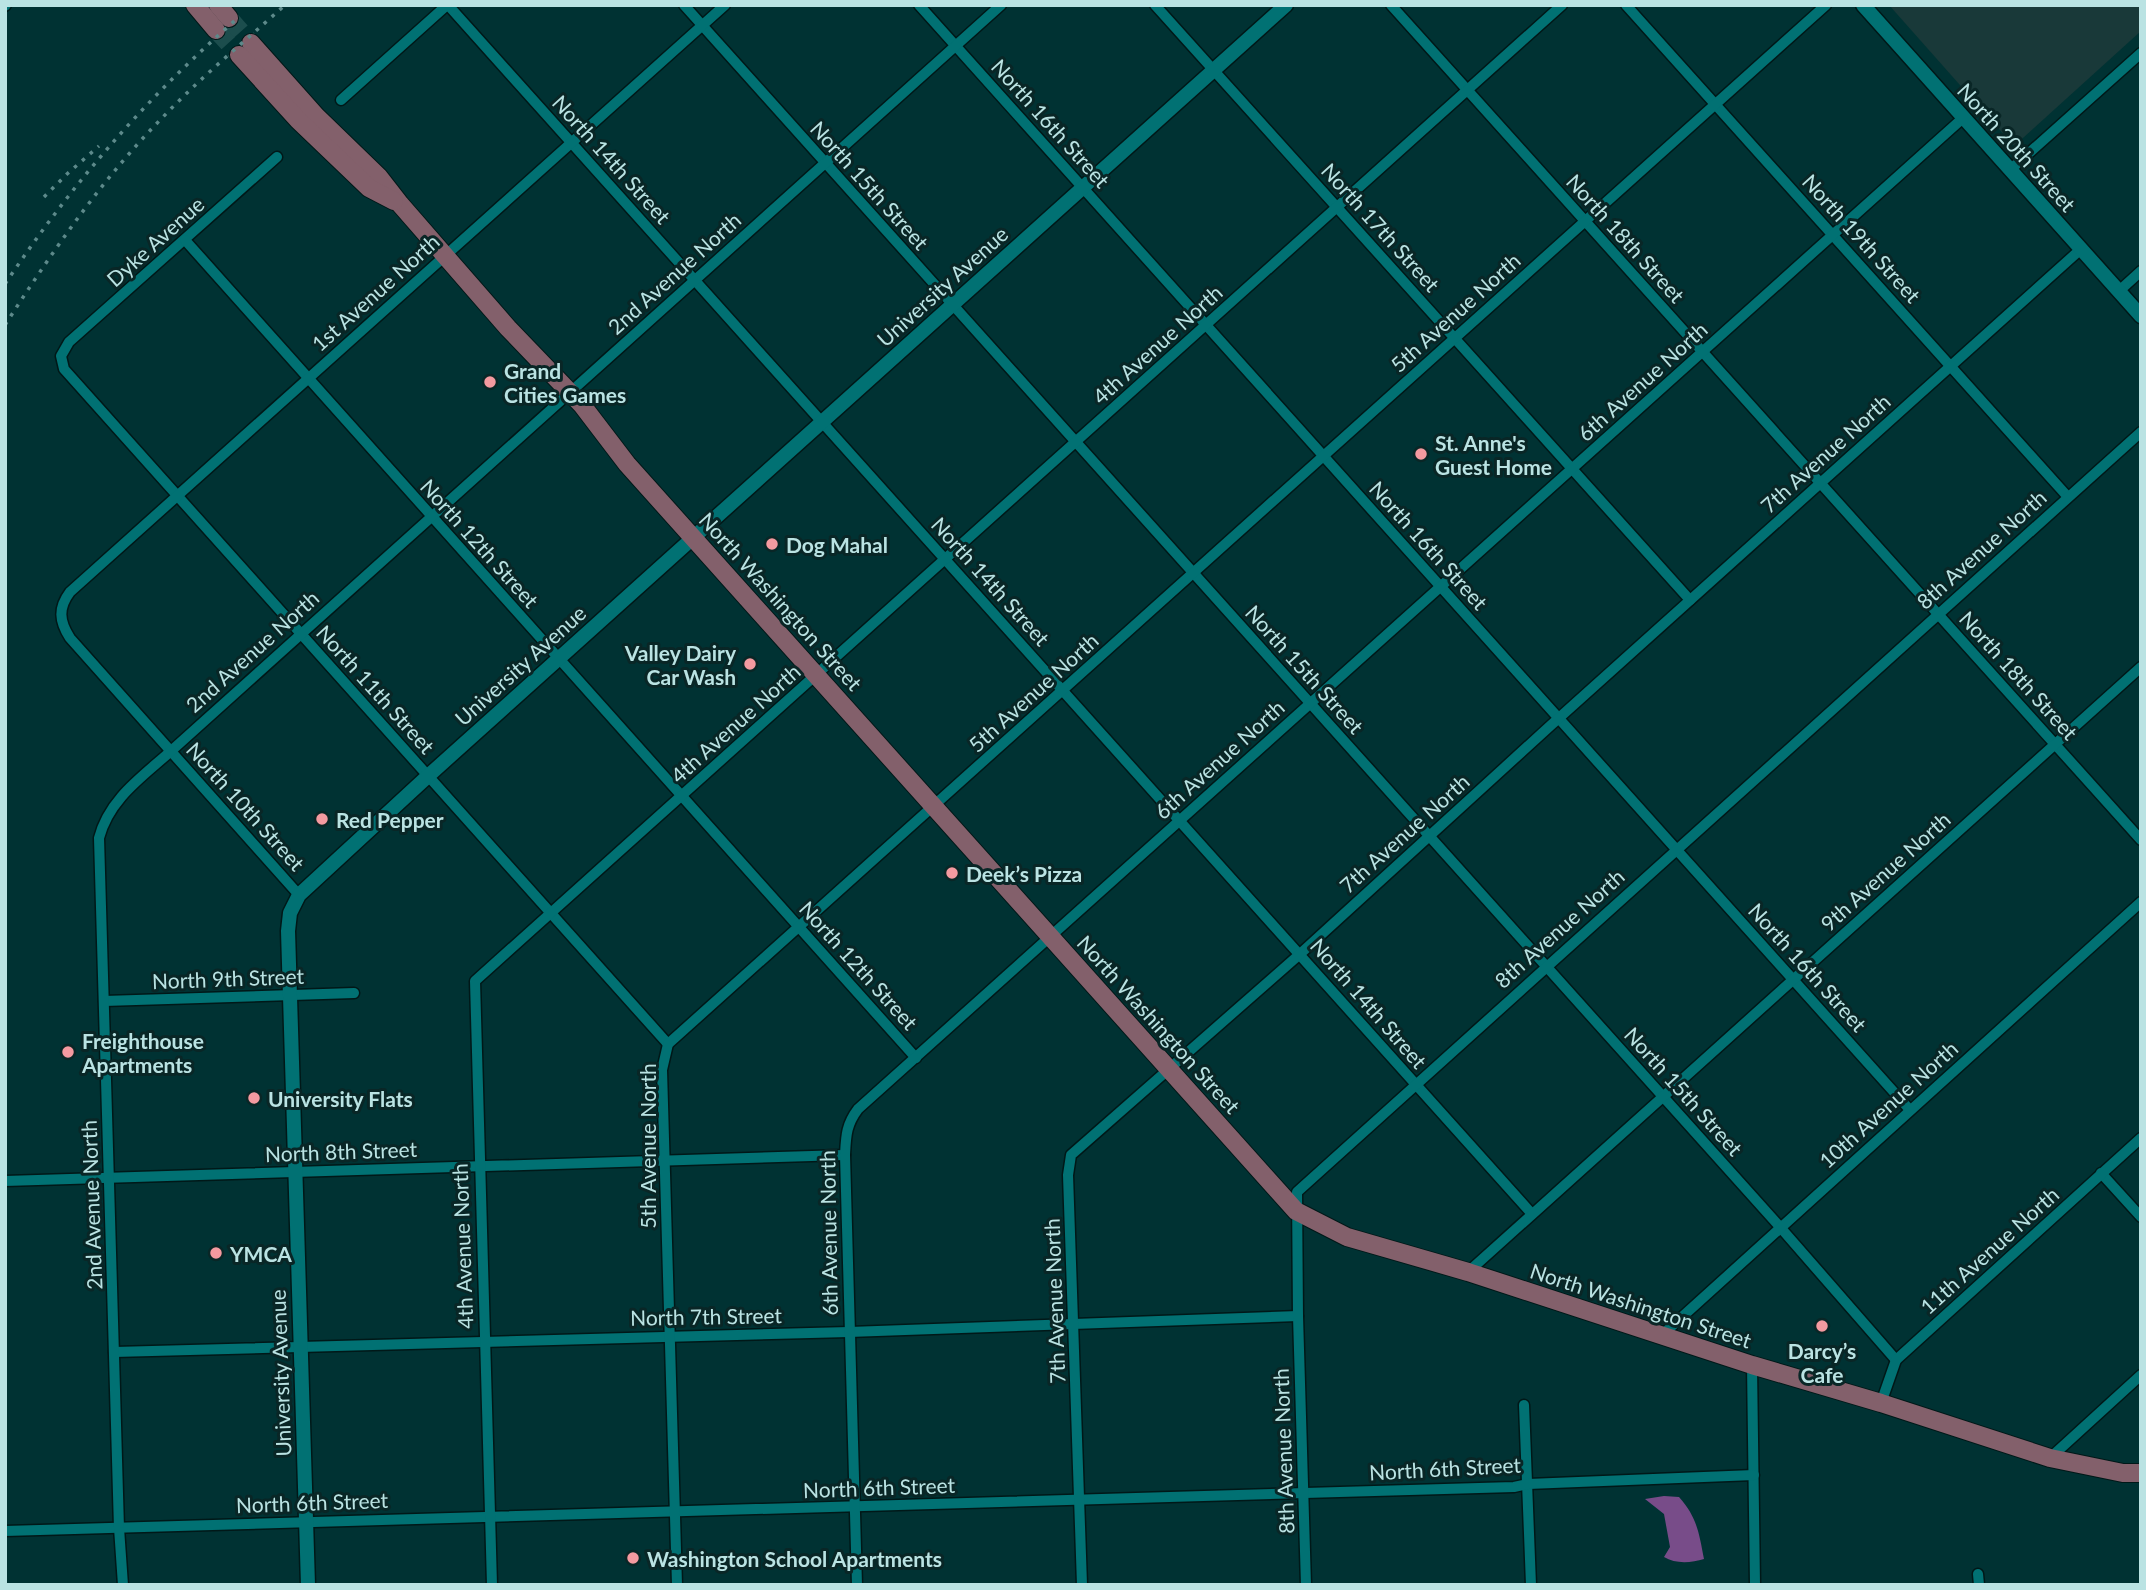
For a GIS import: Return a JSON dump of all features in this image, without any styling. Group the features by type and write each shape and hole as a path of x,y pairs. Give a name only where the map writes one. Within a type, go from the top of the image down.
{"main road":[{"path":"195,5 221,18"},
{"name":"North Washington Street","path":"245,49 379,177 444,256 570,393 627,464 1296,1211 1347,1237 1468,1272 1752,1365 1881,1403 2050,1458 2123,1473 2141,1473"}],"street":[{"path":"341,100 448,5"},
{"name":"North 14th Street","path":"448,5 1532,1214"},
{"name":"North 15th Street","path":"684,5 1780,1227 1896,1360"},
{"name":"1st Avenue North","path":"61,614 63,602 70,592 725,5"},
{"name":"North 16th Street","path":"919,5 1910,1110"},
{"name":"2nd Avenue North","path":"123,1585 119,1528 99,838 103,824 119,798 170,751 1001,5"},
{"name":"North 17th Street","path":"1155,5 1455,337 1571,471 1690,600"},
{"name":"University Avenue","path":"308,1585 288,931 290,913 299,895 558,658 1286,5"},
{"name":"North 18th Street","path":"1391,5 2141,840"},
{"name":"4th Avenue North","path":"492,1585 475,981 1562,5"},
{"name":"North 19th Street","path":"1626,5 2068,497"},
{"name":"5th Avenue North","path":"677,1585 662,1070 668,1044 1826,5"},
{"name":"North 20th Street","path":"1863,5 2141,316"},
{"path":"2010,170 2141,53"},
{"name":"6th Avenue North","path":"858,1585 845,1155 846,1128 858,1109 1963,118"},
{"name":"Dyke Avenue","path":"61,356 69,342 277,158"},
{"name":"North 12th Street","path":"185,240 916,1058"},
{"name":"7th Avenue North","path":"1082,1585 1068,1175 1071,1155 1300,954 1558,718 2081,249"},
{"path":"2119,291 2141,271"},
{"name":"North 11th Street","path":"61,356 64,369 668,1044"},
{"name":"8th Avenue North","path":"1306,1585 1297,1192 2141,432"},
{"name":"North 10th Street","path":"61,614 62,626 70,638 299,895"},
{"name":"9th Avenue North","path":"1468,1272 2141,667"},
{"name":"10th Avenue North","path":"1662,1335 2141,902"},
{"name":"North 9th Street","path":"104,1001 354,993"},
{"name":"11th Avenue North","path":"1881,1403 1896,1360 2141,1138"},
{"name":"North 8th Street","path":"5,1181 845,1155"},
{"path":"2101,1173 2141,1217"},
{"name":"North 7th Street","path":"114,1352 849,1332 1298,1316"},
{"path":"1752,1365 1755,1585"},
{"path":"2050,1458 2141,1375"},
{"path":"1524,1405 1531,1585"},
{"name":"North 6th Street","path":"5,1531 1304,1493 1754,1475"}],"shaded area":[{"path":"1889,5 2141,5 2141,31 2014,146"},
{"path":"1679,1497 1690,1511 1699,1533 1704,1559 1683,1562 1664,1557 1670,1547 1664,1514 1645,1499"}],"tunnel":[{"path":"229,18 251,43"},
{"path":"216,30 239,55"}],"railway":[{"path":"5,325 41,270 119,165 192,88 285,5"},
{"path":"5,284 58,210 113,142 173,78 239,17"},
{"path":"44,197 99,146"}],"place":[{"name":"Grand Cities Games","path":"490,382"},
{"name":"St. Anne's Guest Home","path":"1421,454"},
{"name":"Dog Mahal","path":"772,544"},
{"name":"Valley Dairy Car Wash","path":"750,664"},
{"name":"Red Pepper","path":"322,819"},
{"name":"Deek’s Pizza","path":"952,873"},
{"name":"Freighthouse Apartments","path":"68,1052"},
{"name":"University Flats","path":"254,1098"},
{"name":"YMCA","path":"216,1253"},
{"name":"Darcy’s Cafe","path":"1822,1326"},
{"name":"Washington School Apartments","path":"633,1558"}]}
